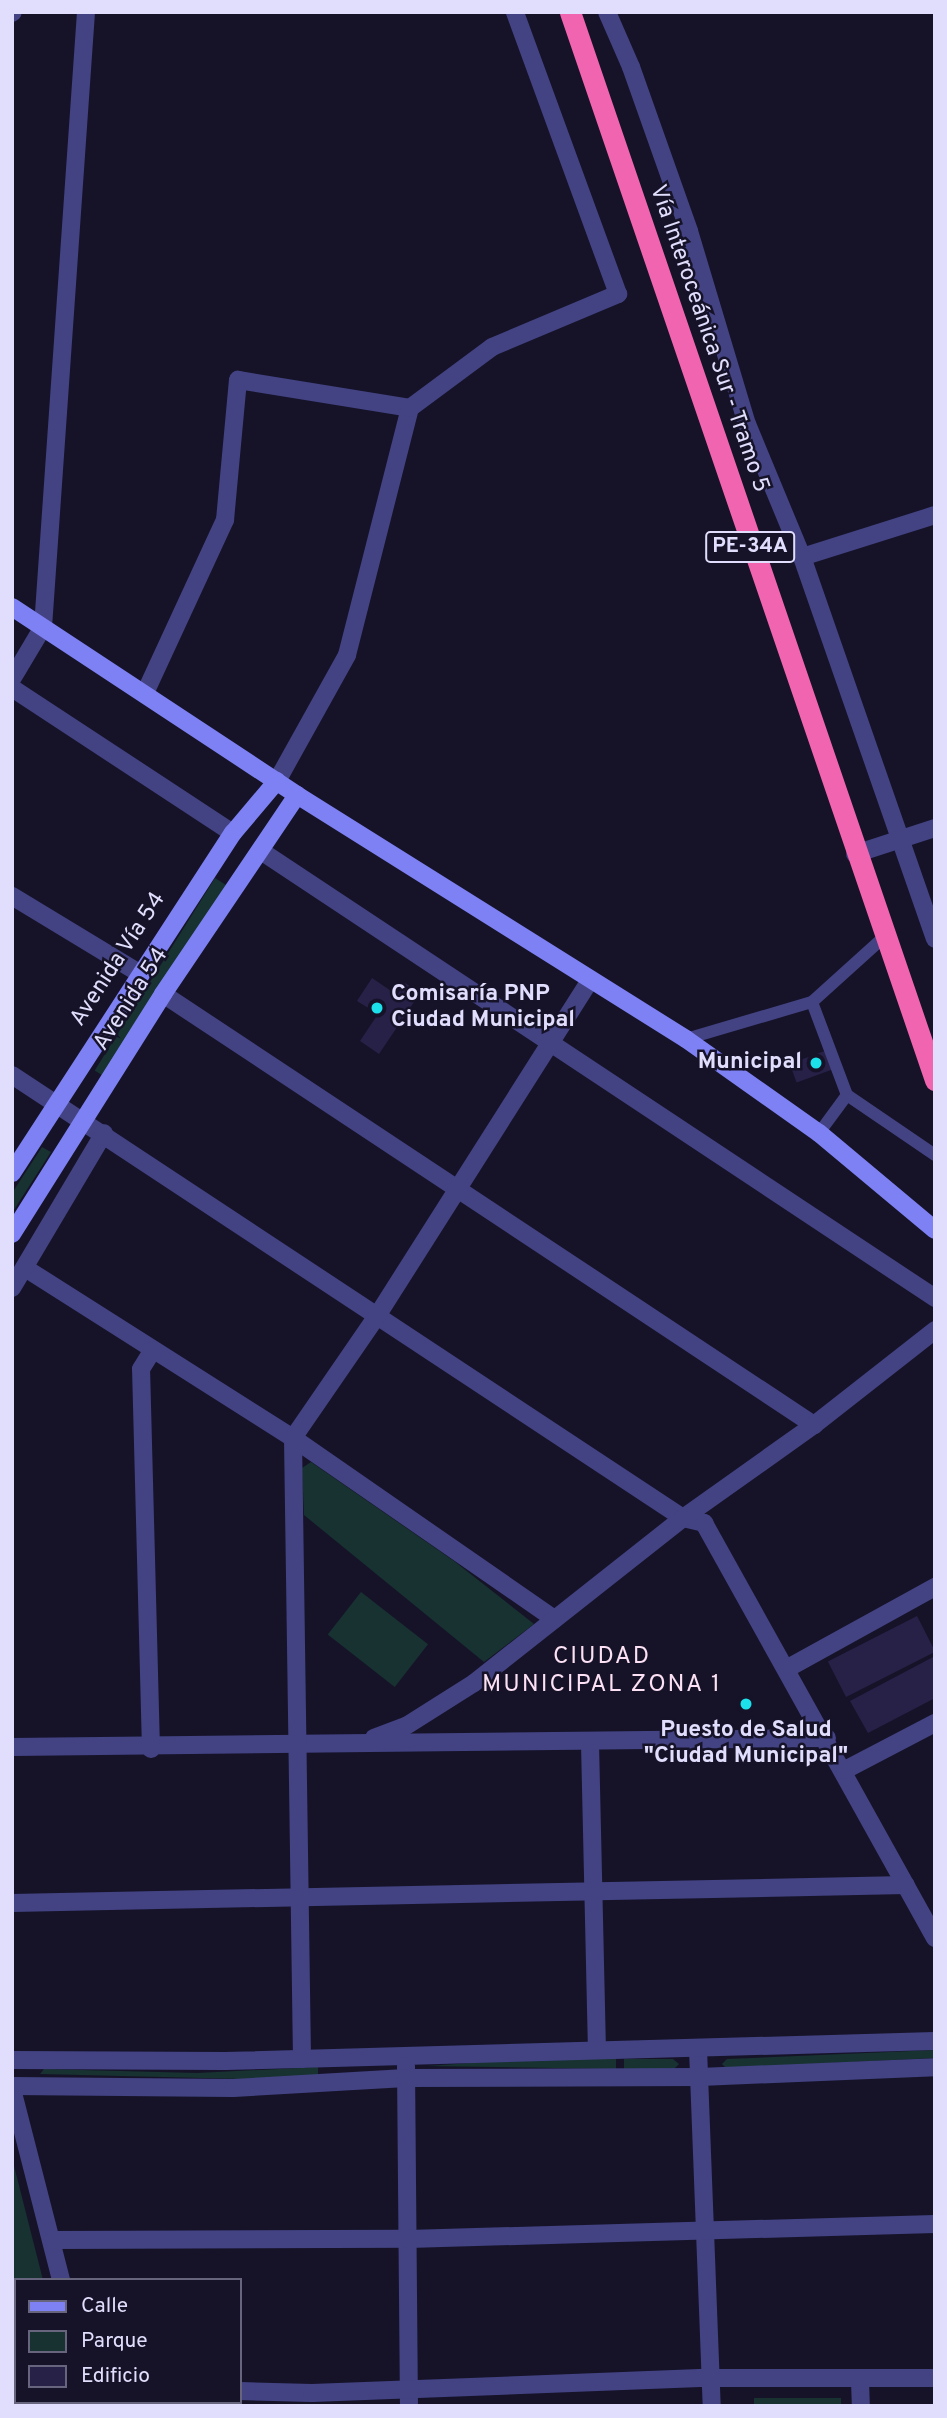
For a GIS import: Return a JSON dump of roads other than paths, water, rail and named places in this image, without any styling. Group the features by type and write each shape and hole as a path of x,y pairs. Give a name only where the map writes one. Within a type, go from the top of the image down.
{"highway":[{"name":"Vía Interoceánica Sur - Tramo 5","path":"570,12 855,854 935,1080"}],"main road":[{"path":"12,607 297,795 686,1039 818,1133 935,1230"},
{"name":"Avenida Vía 54","path":"12,1173 139,973 233,833 277,781"},
{"name":"Avenida 54","path":"12,1234 163,994 297,795"}],"street":[{"path":"12,679 43,627 86,12"},
{"path":"277,781 347,655 410,408 492,347 618,294 515,12"},
{"path":"611,14 689,231 747,424 803,556 935,938"},
{"path":"145,693 225,520 237,380 410,408"},
{"path":"803,556 935,515"},
{"path":"12,688 233,833"},
{"path":"855,854 935,828"},
{"path":"261,851 935,1298"},
{"path":"12,896 139,973"},
{"path":"302,2059 293,1438 377,1317 590,981"},
{"path":"163,994 814,1425"},
{"path":"12,1075 104,1133 683,1518 704,1523 845,1770 935,1938"},
{"path":"12,1288 104,1133"},
{"path":"25,1268 293,1438 554,1619"},
{"path":"365,1742 439,1708 683,1518 814,1425 935,1329"},
{"path":"151,1749 141,1368 153,1350"},
{"path":"788,1668 935,1587"},
{"path":"845,1770 935,1723"},
{"path":"12,1747 151,1749 365,1742 590,1743 827,1738"},
{"path":"590,1743 597,2049"},
{"path":"12,1903 906,1885"},
{"path":"12,2060 302,2059 405,2053 698,2049 935,2041"},
{"path":"698,2049 712,2406"},
{"path":"405,2053 409,2398"},
{"path":"61,2278 12,2088 233,2088 406,2078 701,2077 935,2067"},
{"path":"53,2240 408,2239 706,2228 935,2224"},
{"path":"242,2390 409,2398 711,2379 860,2381 935,2378"},
{"path":"860,2381 861,2406"}],"lane":[{"path":"686,1039 813,1002 884,937"},
{"path":"813,1002 847,1095 935,1155"},
{"path":"818,1133 847,1095"}],"place":[{"name":"Comisaría PNP Ciudad Municipal","path":"377,1008"},
{"name":"Municipal","path":"816,1063"},
{"name":"Puesto de Salud \"Ciudad Municipal\"","path":"746,1704"}],"district":[{"name":"CIUDAD MUNICIPAL ZONA 1","path":"602,1672"}]}
